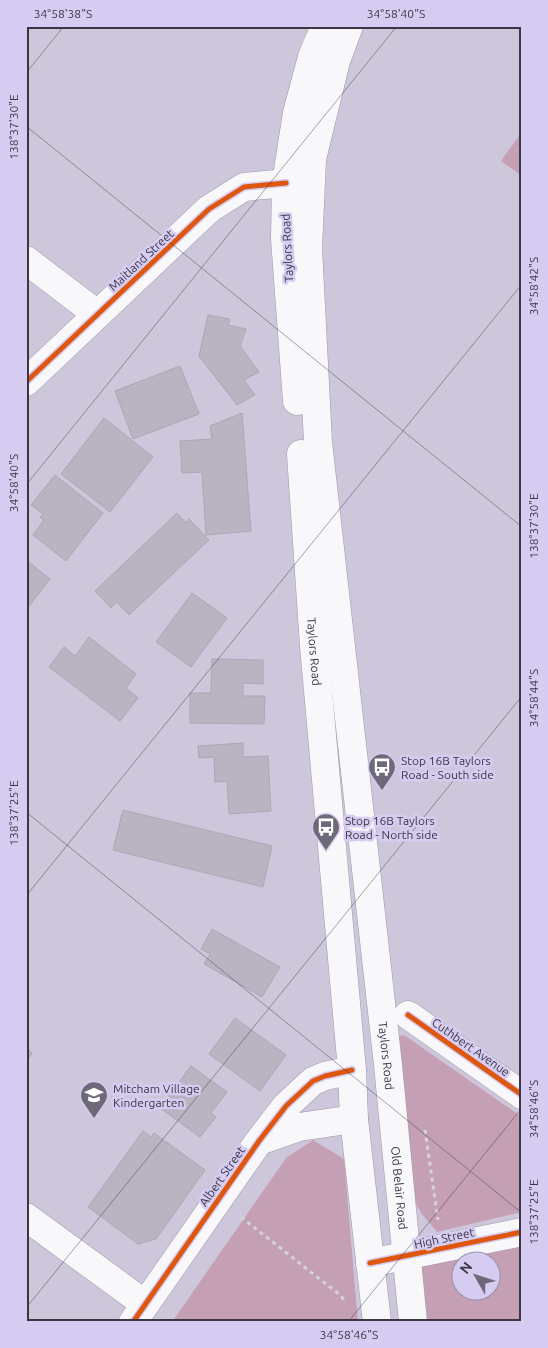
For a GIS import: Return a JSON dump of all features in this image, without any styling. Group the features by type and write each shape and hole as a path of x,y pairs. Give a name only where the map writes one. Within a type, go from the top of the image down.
{"main road":[{"path":"286,183 297,113 312,57 325,26"},
{"name":"Taylors Road","path":"349,26 336,62 312,159 308,248 318,442 388,1064 392,1116"},
{"name":"Maitland Street","path":"26,382 209,209 244,187 286,183"},
{"name":"Taylors Road","path":"286,183 285,239 314,637 352,1070 354,1119"},
{"path":"26,260 97,314"},
{"name":"Cuthbert Avenue","path":"408,1016 522,1095"},
{"name":"Albert Street","path":"139,1313 259,1141 286,1106 313,1081 325,1076 388,1064"},
{"name":"Albert Street","path":"259,1141 299,1127 392,1116"},
{"name":"Old Belair Road","path":"392,1116 414,1322"},
{"path":"354,1119 377,1322"},
{"path":"26,1217 139,1313"},
{"name":"High Street","path":"370,1263 522,1232"}],"path":[{"path":"241,1216 346,1301"}],"shaded area":[{"path":"522,132 522,176 501,161"},
{"path":"404,1035 522,1117 522,1212 437,1232 421,1213 412,1196 393,1038"},
{"path":"313,1140 344,1159 358,1322 172,1322 286,1158"},
{"path":"522,1232 522,1322 422,1322 407,1256"}],"building":[{"path":"208,315 230,319 228,325 246,329 240,346 259,372 244,380 255,395 237,405 199,356"},
{"path":"180,366 199,414 133,439 115,391"},
{"path":"242,413 251,531 206,535 202,472 182,473 180,441 212,439 210,426"},
{"path":"104,418 153,457 110,512 61,474"},
{"path":"55,475 103,513 66,561 33,535 44,520 40,517 43,514 31,505"},
{"path":"177,513 186,523 189,519 209,540 129,615 117,602 111,608 95,591"},
{"path":"26,560 50,579 26,610"},
{"path":"192,593 227,618 191,667 156,642"},
{"path":"89,637 136,674 126,688 138,698 120,721 49,667 64,647 75,656"},
{"path":"212,659 263,660 263,684 243,683 243,696 265,696 264,724 190,723 190,693 211,693"},
{"path":"243,743 243,757 268,756 271,811 229,814 227,781 215,782 214,757 199,758 198,746"},
{"path":"123,810 272,846 263,887 113,850"},
{"path":"212,929 280,967 262,997 204,964 210,954 201,949"},
{"path":"235,1018 286,1055 260,1091 209,1054"},
{"path":"26,1048 32,1053 26,1062"},
{"path":"191,1066 227,1092 211,1113 216,1117 200,1137 160,1108"},
{"path":"143,1131 151,1137 154,1133 205,1170 156,1239 138,1244 88,1207"}],"cycle path":[{"path":"26,382 209,209 244,187 286,183"},
{"path":"408,1015 522,1095"},
{"path":"133,1322 259,1141 286,1106 313,1081 325,1076 352,1070"},
{"path":"370,1263 522,1232"}],"place":[{"name":"Stop 16B Taylors Road - South side","path":"382,791"},
{"name":"Stop 16B Taylors Road - North side","path":"326,851"},
{"name":"Mitcham Village Kindergarten","path":"94,1119"}]}
